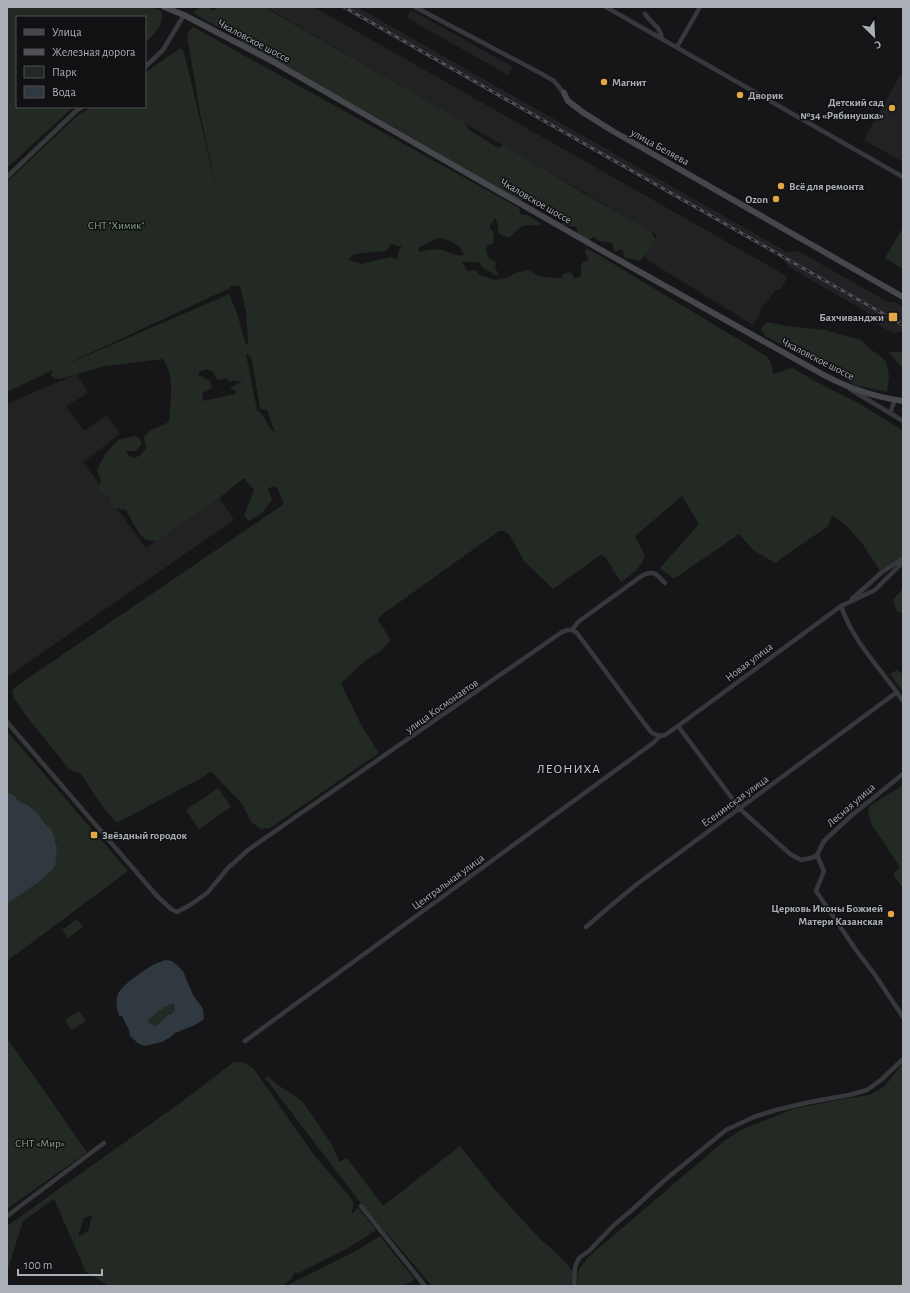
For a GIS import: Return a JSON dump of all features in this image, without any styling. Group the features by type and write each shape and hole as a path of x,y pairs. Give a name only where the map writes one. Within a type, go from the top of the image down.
{"street":[{"name":"Чкаловское шоссе","path":"164,7 184,15 272,61 792,358 844,385 864,393 903,401"},
{"name":"улица Беляева","path":"415,7 554,81 564,93 568,101 611,130 903,297"},
{"path":"606,7 615,9 662,39 903,177"},
{"path":"676,47 700,7"},
{"path":"645,14 649,20 661,30 662,39"},
{"path":"146,66 163,50 184,15"},
{"path":"7,177 80,108"},
{"path":"844,385 903,421"},
{"path":"890,413 894,400"},
{"path":"848,603 882,573 903,558"},
{"name":"Новая улица","path":"660,736 665,735 678,726 840,606 876,590 903,562"},
{"name":"улица Космонавтов","path":"7,722 157,896 171,909 177,912 207,893 228,868 248,850 562,632 572,630 578,622 643,575 649,572 654,573 665,583"},
{"path":"840,606 846,621 903,701"},
{"path":"572,630 577,634 644,723 652,732 660,736"},
{"name":"Есенинская улица","path":"586,927 637,884 897,692"},
{"path":"678,726 740,809 790,854 801,860 817,855 824,870 816,891 903,1017"},
{"name":"Центральная улица","path":"245,1041 656,741 660,736"},
{"name":"Лесная улица","path":"817,855 824,841 852,815 903,774"},
{"path":"574,1286 575,1267 579,1258 666,1179 726,1130 776,1110 867,1090 881,1080 903,1059"},
{"path":"7,1216 104,1143"},
{"path":"361,1206 425,1286"}],"shaded area":[{"path":"270,7 314,7 785,275 787,278 781,289 777,289 760,309 759,316 753,325 644,258 657,235 269,9"},
{"path":"339,7 357,7 787,252 798,251 888,302 895,302 903,307 903,333 900,331 894,334 874,322 865,311 789,267 782,258"},
{"path":"411,10 513,67 508,75 407,18"},
{"name":"Детский сад №34 «Рябинушка»","path":"903,74 903,162 864,140 900,75"},
{"path":"77,374 88,393 66,406 84,431 107,415 120,434 83,462 146,548 219,497 234,520 7,677 7,404"}],"green space":[{"path":"7,7 152,7 161,11 162,16 160,25 146,43 146,16 16,16 16,108 72,108 7,168"},
{"path":"200,7 208,7 212,11 220,7 268,7 269,10 464,122 469,130 498,148 504,145 583,193 651,231 655,239 652,247 640,261 625,258 622,249 615,252 612,243 600,241 594,237 589,240 577,233 577,227 562,224 562,219 545,212 530,200 519,200 380,119 245,44 239,39 237,33 225,31 193,13"},
{"name":"СНТ \"Химик\"","path":"193,27 519,208 521,215 528,215 541,224 522,227 509,238 498,233 498,225 494,218 490,224 490,229 493,231 493,244 487,245 486,250 488,257 496,262 495,269 498,272 497,276 483,268 479,262 462,262 467,271 476,270 479,275 496,280 510,277 515,273 528,270 541,277 561,278 564,274 571,272 574,278 581,277 581,267 583,262 589,260 585,252 587,248 766,356 771,362 773,374 793,368 862,405 903,431 903,556 880,571 862,543 845,524 832,516 828,526 775,563 753,550 739,534 674,579 660,568 699,524 682,496 635,536 645,555 639,567 629,577 621,582 605,557 600,555 553,589 524,561 509,534 504,531 499,531 380,616 378,620 391,640 381,651 366,660 341,683 361,725 379,753 270,828 261,829 251,822 242,804 211,771 203,777 117,823 102,806 81,774 69,769 24,713 14,698 12,692 15,687 284,504 277,488 273,486 268,489 272,500 262,513 249,521 244,515 254,490 244,478 223,495 157,541 146,539 138,532 126,510 113,508 107,495 98,489 101,481 97,470 105,454 118,440 135,436 141,440 141,445 135,451 126,451 129,456 134,458 141,455 146,448 144,437 149,431 169,422 171,382 170,375 163,359 105,366 60,379 54,378 51,375 53,370 7,392 7,182 78,115 90,108 146,108 146,72 180,48 184,52 219,199 200,113 187,35","holes":["438,238 450,241 457,245 464,255 455,255 439,250 419,252 418,248","391,244 402,247 398,252 398,259 390,257 361,264 348,260 354,254 386,251","230,286 240,286 246,312 248,343 246,345 237,313 229,294 56,369 230,288","246,354 248,354 252,360 260,409 267,410 275,432 270,428 257,410","207,369 213,372 218,380 227,378 229,381 243,381 231,387 231,389 236,390 235,394 203,401 202,393 212,388 209,380 198,375 199,372"]},
{"path":"903,227 903,269 885,258"},
{"path":"767,322 787,326 825,330 861,340 886,362 889,376 887,392 855,385 836,373 765,336 761,329"},
{"path":"888,352 903,352 903,372 901,366"},
{"path":"903,588 903,613 897,611 893,600"},
{"path":"897,670 903,675 903,692 890,674"},
{"path":"7,731 128,871 7,961"},
{"path":"903,785 903,889 893,874 900,867 872,825 868,812 870,806"},
{"path":"218,788 231,807 199,829 186,810"},
{"path":"77,919 83,927 68,938 62,930"},
{"path":"173,1004 175,1009 156,1026 149,1023 148,1020 166,1006"},
{"path":"79,1011 86,1021 72,1030 65,1020"},
{"name":"СНТ «Мир»","path":"7,1038 87,1152 7,1209"},
{"path":"234,1062 243,1062 253,1068 315,1156 349,1196 354,1204 351,1215 358,1208 376,1230 348,1248 299,1273 295,1272 291,1279 282,1286 109,1286 86,1272 54,1199 23,1221 7,1272 7,1226 180,1103","holes":["92,1215 88,1231 78,1237 84,1218"]},
{"path":"903,1063 903,1286 576,1286 578,1271 587,1258 724,1141 743,1129 793,1109 869,1095 884,1087"},
{"path":"268,1076 275,1083 302,1101 331,1143 340,1162 347,1158 383,1206 460,1146 495,1190 541,1240 569,1266 573,1273 571,1286 432,1286 360,1202 265,1078"},
{"path":"380,1236 415,1280 402,1286 286,1286 352,1253"}],"water":[{"path":"7,793 14,796 18,801 28,805 39,815 55,837 54,841 57,847 55,866 48,874 7,904"},
{"path":"165,960 172,961 183,971 193,995 203,1009 204,1019 195,1025 175,1033 162,1042 145,1046 139,1044 130,1036 129,1030 122,1016 119,1016 117,997 120,990 124,986 144,970","holes":["174,1004 175,1009 156,1026 149,1023 148,1020 164,1008"]}],"railway":[{"path":"344,7 903,325"}],"place":[{"name":"Магнит","path":"604,82"},
{"name":"Дворик","path":"740,95"},
{"name":"Детский сад №34 «Рябинушка»","path":"892,108"},
{"name":"Всё для ремонта","path":"781,186"},
{"name":"Ozon","path":"776,199"},
{"name":"Бахчиванджи","path":"893,317"},
{"name":"Звёздный городок","path":"94,835"},
{"name":"Церковь Иконы Божией Матери Казанская","path":"891,914"}],"district":[{"name":"ЛЕОНИХА","path":"569,769"}]}
